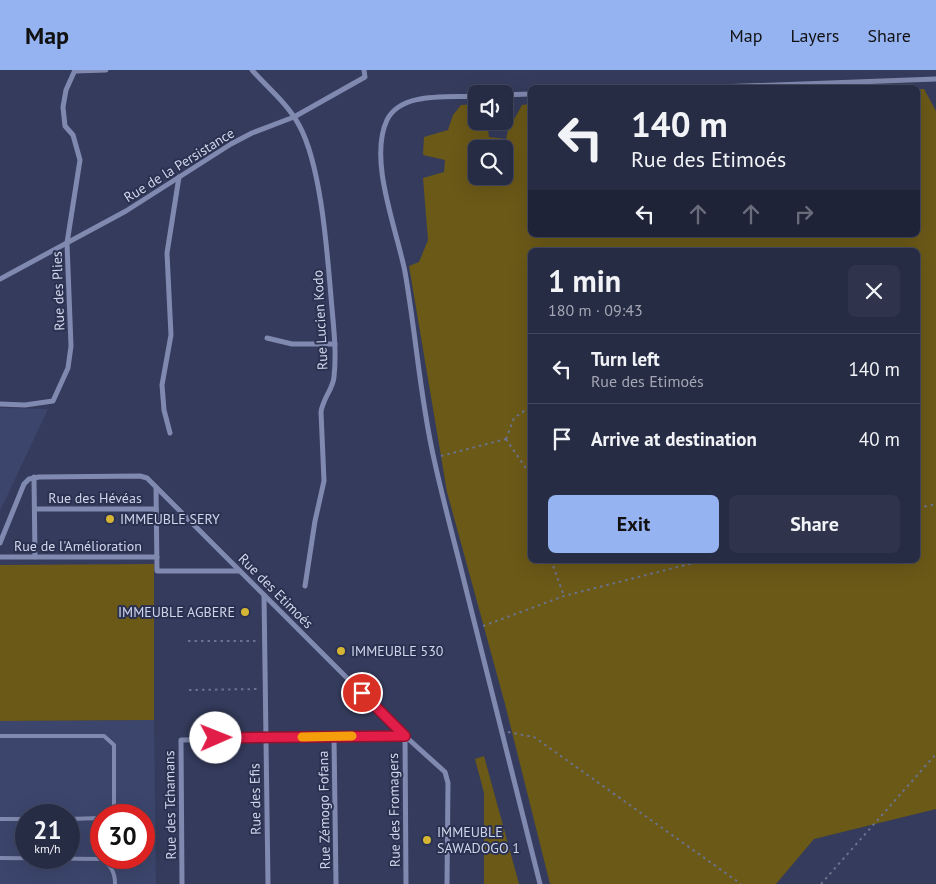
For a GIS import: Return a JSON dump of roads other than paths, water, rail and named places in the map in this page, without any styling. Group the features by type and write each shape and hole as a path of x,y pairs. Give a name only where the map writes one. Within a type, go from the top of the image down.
{"street":[{"path":"75,71 106,70"},
{"name":"Rue Lucien Kodo","path":"252,70 294,117 305,138 318,194 328,260 335,344 334,377 323,402 321,412 324,481 315,521 305,586"},
{"name":"Rue de la Persistance","path":"0,279 126,211 252,133 294,117 365,77 364,70"},
{"name":"Rue des Plies","path":"0,404 25,405 53,401 68,368 71,346 67,243 80,160 73,136 65,126 62,107 66,90 75,71"},
{"path":"773,85 936,79"},
{"path":"513,95 528,94"},
{"path":"468,96 424,99 406,103 390,115 382,138 381,152 388,205 404,269 434,458 540,884"},
{"path":"170,433 164,410 162,385 171,335 167,253 179,177"},
{"path":"267,338 292,344 335,344"},
{"name":"Rue des Etimoés","path":"34,477 140,476 156,487 448,777 447,884"},
{"path":"34,477 35,557"},
{"path":"0,543 24,484 34,477"},
{"path":"156,487 157,571 240,571"},
{"name":"Rue des Hévéas","path":"34,509 156,508"},
{"name":"Rue de l'Amélioration","path":"0,557 157,557"},
{"name":"Rue des Efis","path":"264,594 268,884"},
{"name":"Rue des Tchamans","path":"182,884 181,740 405,736"},
{"name":"Rue des Fromagers","path":"405,736 406,884"},
{"name":"Rue Zémogo Fofana","path":"334,737 336,884"}],"lane":[{"path":"0,736 104,736 114,745 114,804"},
{"path":"0,819 15,819"},
{"path":"0,858 102,858 111,865 115,884"}],"place":[{"name":"IMMEUBLE SERY","path":"110,519"},
{"name":"IMMEUBLE AGBERE","path":"245,612"},
{"name":"IMMEUBLE 530","path":"341,651"},
{"name":"IMMEUBLE SAWADOGO 1","path":"427,840"}]}
